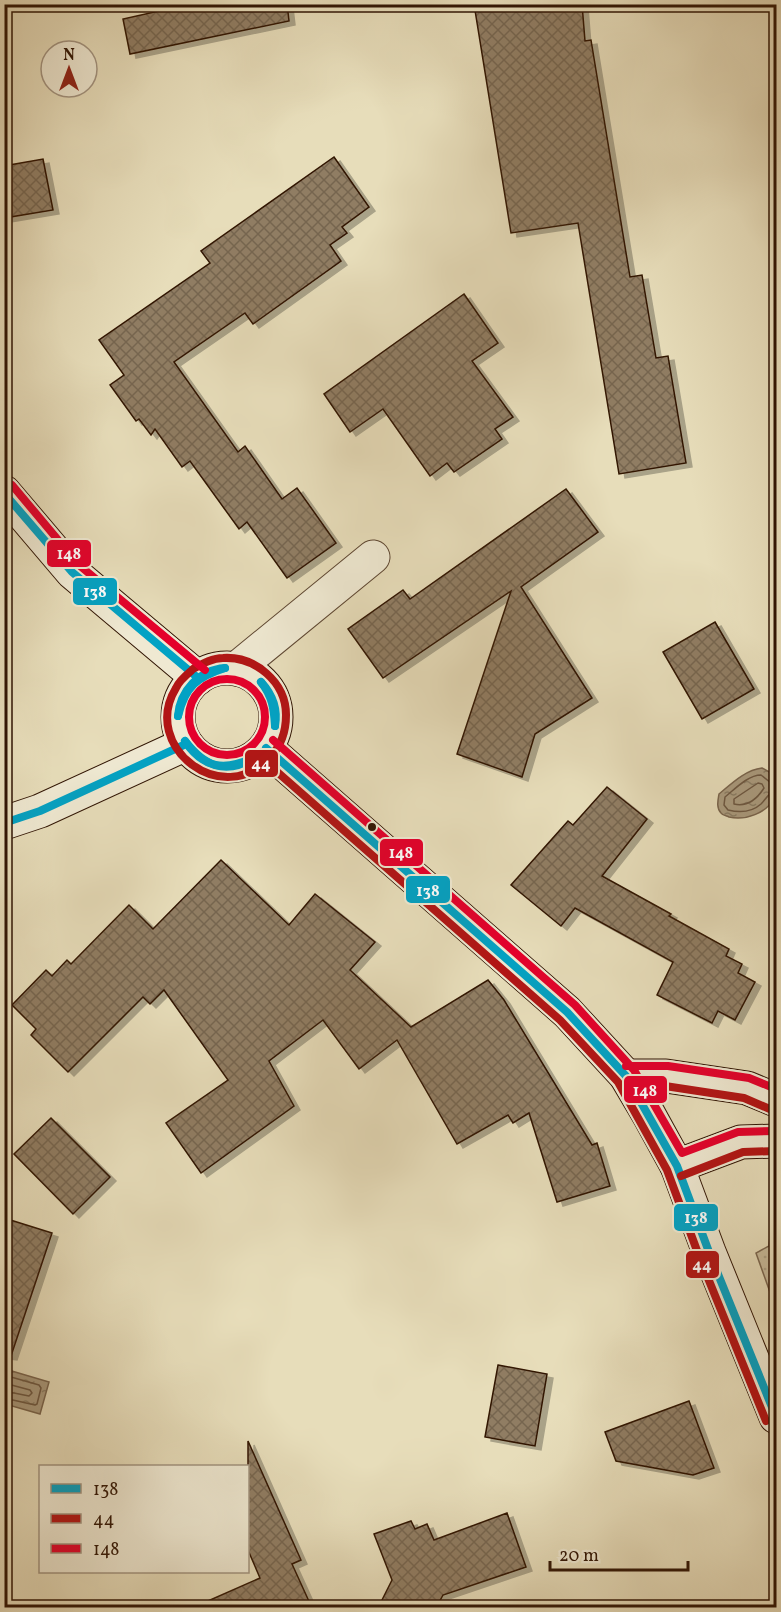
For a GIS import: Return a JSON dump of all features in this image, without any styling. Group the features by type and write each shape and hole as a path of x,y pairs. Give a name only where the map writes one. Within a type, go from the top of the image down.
{"main road":[{"path":"4,492 72,572 198,678"},
{"path":"236,669 373,557"},
{"path":"223,668 236,669 259,680 267,689 276,712 275,724 266,748 256,757 245,763 219,766 206,762 186,744 178,725 178,714 184,694 198,678 223,668"},
{"path":"4,824 40,811 186,744"},
{"path":"266,748 567,1012 626,1076 677,1166 709,1252 777,1417"},
{"path":"626,1076 666,1076 747,1088 777,1100"},
{"path":"677,1166 741,1142 777,1141"}],"shaded area":[{"path":"776,1215 776,1309 756,1253 769,1246 771,1226"}],"water":[{"path":"762,768 773,774 775,792 771,803 761,812 748,817 735,818 722,814 718,806 719,794 744,774"},
{"path":"5,1369 49,1382 40,1414 5,1404"}],"building":[{"path":"167,4 287,4 289,21 130,54 123,19 168,9"},
{"path":"474,4 582,4 585,41 591,40 630,277 642,275 656,358 668,356 686,463 619,474 578,223 511,233"},
{"path":"334,157 369,207 342,227 347,233 330,245 341,261 253,324 245,313 174,362 238,452 245,446 282,499 297,488 336,543 287,578 247,522 239,529 190,461 182,467 155,429 151,435 139,419 136,421 110,385 124,375 99,340 210,263 201,251"},
{"path":"43,159 53,210 4,218 4,166"},
{"path":"464,294 498,343 472,361 513,417 495,429 502,439 454,472 447,463 430,476 383,409 350,432 324,394"},
{"path":"566,489 598,532 521,587 592,698 535,734 522,777 457,754 511,591 383,678 348,629 403,590 410,599"},
{"path":"715,622 754,689 702,719 663,652"},
{"path":"607,787 647,819 602,876 729,949 726,956 742,964 738,973 755,982 735,1020 718,1011 712,1023 657,995 673,962 575,908 561,926 511,885 568,821 573,825"},
{"path":"221,860 289,925 315,894 375,942 350,970 411,1027 488,980 504,1000 592,1145 597,1143 610,1186 557,1202 529,1113 513,1123 508,1115 457,1144 397,1040 359,1069 323,1020 269,1061 294,1106 201,1173 166,1123 228,1080 164,990 150,1004 143,997 68,1072 31,1035 36,1029 12,1005 46,970 52,976 67,960 71,964 129,905 153,929"},
{"path":"51,1118 110,1177 73,1214 14,1154"},
{"path":"4,1218 52,1233 11,1356 4,1355"},
{"path":"498,1365 547,1374 535,1446 485,1437"},
{"path":"689,1401 714,1468 693,1475 616,1461 605,1432"},
{"path":"248,1441 301,1560 292,1564 312,1608 192,1608 260,1578 249,1552"},
{"path":"507,1513 526,1567 443,1595 436,1608 378,1608 392,1580 374,1534 411,1521 415,1529 427,1524 434,1540"}],"transit line":[{"name":"148","path":"12,485 79,565 205,670"},
{"name":"138","path":"4,493 72,572 198,678"},
{"name":"44","path":"191,671 177,685 168,710 169,731 178,750 192,764 210,774 230,777 251,772 270,757 282,738 286,715 281,692 266,673 246,661 219,658 193,669"},
{"name":"138","path":"178,716 183,698 192,683 207,673 225,668"},
{"name":"138","path":"178,716 184,698 194,684 207,675 225,668"},
{"name":"148","path":"227,679 241,682 254,690 262,703 265,717 262,731 254,744 241,752 227,755 213,752 200,744 192,731 189,717 192,703 200,690 213,682 227,679"},
{"name":"138","path":"261,682 274,702 275,726"},
{"name":"138","path":"261,682 272,702 275,726"},
{"name":"148","path":"273,740 575,1005 634,1070 682,1153 738,1132 776,1131"},
{"name":"138","path":"185,741 200,757 215,765 232,765 253,758"},
{"name":"138","path":"185,741 199,757 215,765 234,766 253,758"},
{"name":"138","path":"4,823 40,811 186,744"},
{"name":"138","path":"266,748 567,1012 626,1076 677,1166 776,1417"},
{"name":"44","path":"259,756 560,1020 618,1082 667,1170 766,1421"},
{"name":"148","path":"626,1066 668,1066 749,1078 776,1089"},
{"name":"44","path":"626,1086 665,1086 744,1098 772,1110"},
{"name":"44","path":"681,1176 743,1152 776,1151"}]}
